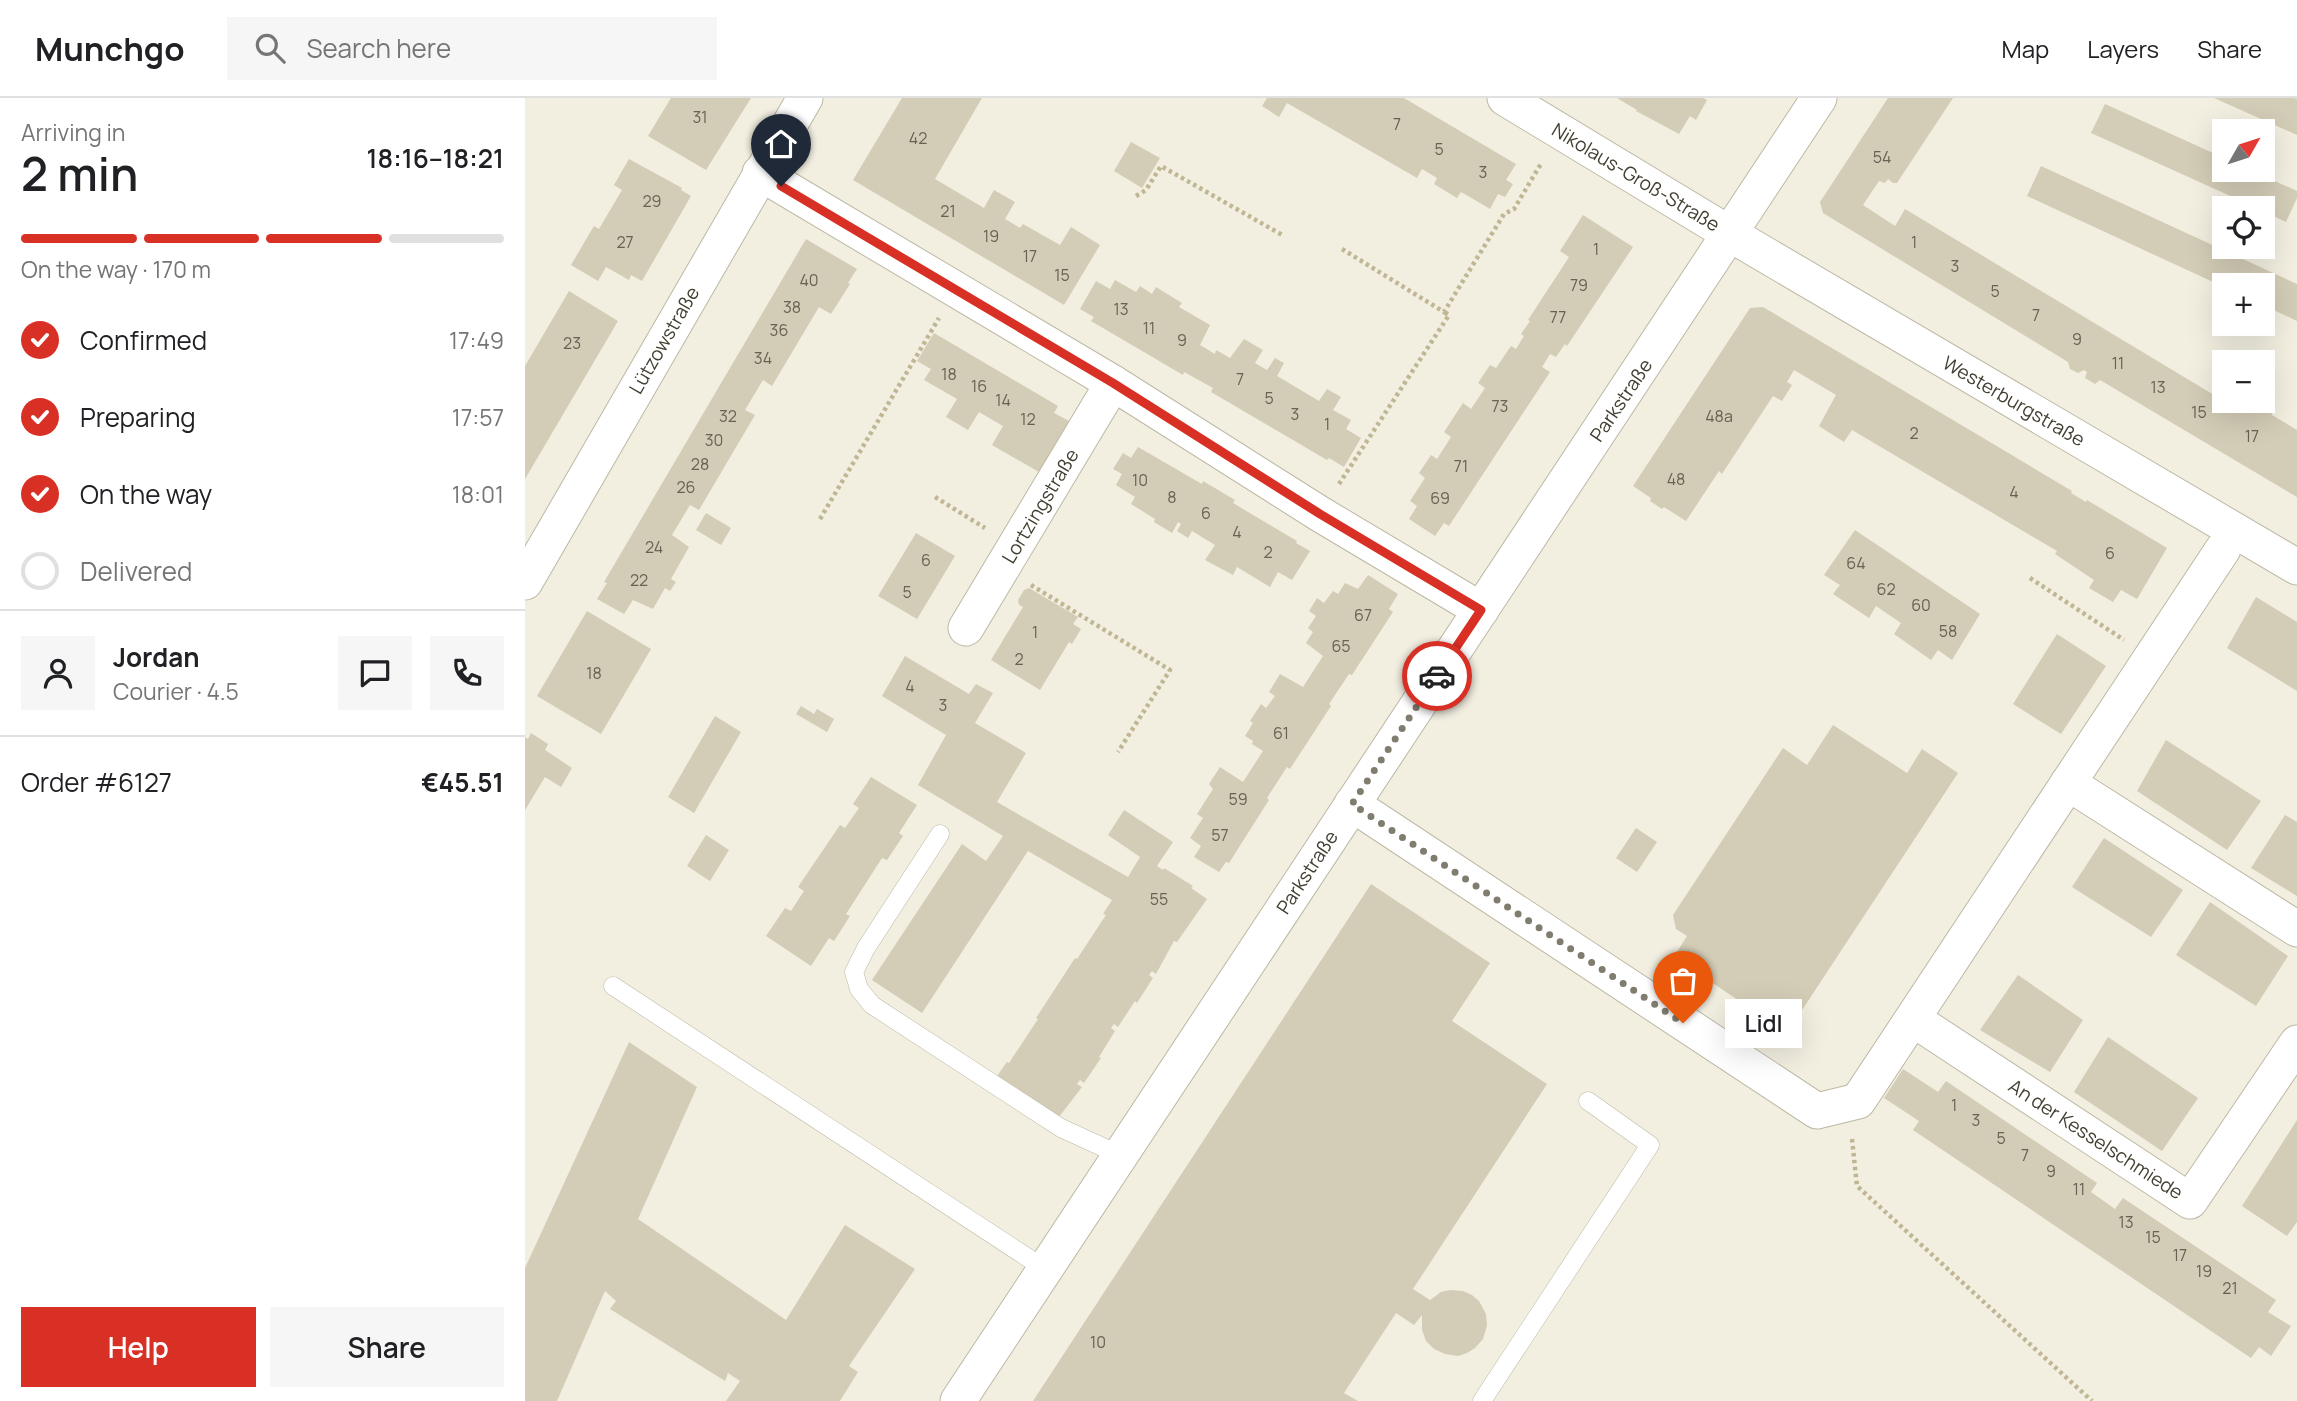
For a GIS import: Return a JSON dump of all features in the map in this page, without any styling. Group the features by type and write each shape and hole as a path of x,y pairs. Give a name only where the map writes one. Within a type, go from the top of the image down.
{"street":[{"name":"Lützowstraße","path":"525,582 805,98"},
{"name":"Nikolaus-Groß-Straße","path":"1505,98 1730,234"},
{"name":"Parkstraße","path":"958,1401 1819,98"},
{"path":"760,173 1113,383 1320,514 1481,610"},
{"name":"Westerburgstraße","path":"1730,234 2297,568"},
{"name":"Lortzingstraße","path":"966,628 1113,383"},
{"path":"1352,804 1817,1111 1858,1101 2223,549"},
{"path":"2068,783 2297,929"},
{"name":"An der Kesselschmiede","path":"1913,1018 2190,1201 2297,1043"}],"lane":[{"path":"940,834 866,948 854,972 859,989 872,1005 1001,1090 1061,1128 1120,1155"},
{"path":"613,986 1045,1269"},
{"path":"1482,1401 1650,1145 1588,1101"}],"path":[{"path":"1444,312 1504,214 1514,209 1560,131"},
{"path":"1136,196 1146,190 1161,166 1284,236"},
{"path":"1320,514 1450,315 1342,249"},
{"path":"820,519 955,290"},
{"path":"935,497 1009,558 1170,670 1118,752"},
{"path":"2030,578 2151,657"},
{"path":"1847,1103 1857,1186 2092,1401"}],"building":[{"path":"671,98 751,98 706,170 648,136"},
{"path":"902,98 982,98 935,179 984,208 994,190 1015,202 1005,219 1020,228 1023,224 1060,245 1071,227 1100,245 1064,305 853,180"},
{"path":"1267,98 1404,98 1516,164 1506,180 1513,184 1505,197 1498,194 1490,209 1461,192 1457,198 1434,184 1437,178 1422,169 1417,178 1287,103 1279,117 1262,106"},
{"path":"1617,98 1707,100 1696,120 1690,116 1679,134"},
{"path":"1888,98 1953,98 1897,183 1888,179 1885,183 1879,181 1863,205 1895,226 1905,209 2212,394 2212,413 2272,413 2297,430 2297,497 2100,380 2095,384 2085,378 2087,372 2084,370 2078,373 2070,369 2068,362 1823,213 1820,202"},
{"path":"2214,98 2297,99 2297,135 2275,125 2275,119 2261,119"},
{"path":"2105,104 2212,153 2212,182 2275,181 2297,191 2297,198 2286,222 2275,217 2275,196 2230,196 2091,133"},
{"path":"1131,142 1160,158 1142,188 1114,171"},
{"path":"629,159 682,188 681,190 691,196 642,281 631,275 629,280 606,267 598,281 571,265 594,226 599,229 622,190 614,185"},
{"path":"2041,166 2212,245 2212,259 2243,259 2273,273 2212,273 2212,281 2027,196"},
{"path":"1583,215 1633,247 1567,346 1565,344 1556,357 1550,354 1542,367 1550,372 1449,526 1444,523 1435,536 1409,519 1417,506 1410,501 1425,478 1419,473 1431,455 1437,459 1451,437 1444,432 1463,403 1471,409 1485,388 1478,383 1490,365 1496,368 1511,346 1516,349 1524,336 1521,334 1530,321 1528,320 1569,257 1560,251"},
{"path":"806,239 857,269 848,283 850,284 831,314 819,307 772,386 763,380 745,410 755,415 699,510 690,505 672,535 689,547 671,579 676,582 670,591 665,588 653,609 633,600 624,614 597,599 607,583 604,582"},
{"path":"2275,274 2297,284 2297,321 2275,311"},
{"path":"1115,280 1136,292 1140,286 1152,294 1156,287 1182,303 1179,307 1210,325 1200,345 1215,354 1216,350 1230,358 1244,339 1263,350 1255,363 1267,370 1275,358 1284,363 1277,376 1319,401 1327,389 1341,397 1333,410 1351,420 1346,429 1361,438 1344,467 1329,458 1327,460 1211,392 1213,388 1184,372 1183,375 1091,321 1094,317 1080,309 1096,281 1110,289"},
{"path":"569,291 618,321 525,479 525,366"},
{"path":"1763,307 2167,548 2137,599 2121,590 2113,602 2089,588 2094,580 2055,554 2057,551 1852,430 1844,442 1819,426 1836,395 1794,370 1787,382 1792,385 1782,401 1773,396 1722,474 1719,471 1686,521 1650,501 1651,498 1633,486 1750,308"},
{"path":"934,333 1058,406 1054,413 1069,421 1039,472 992,445 1003,426 979,412 968,430 946,417 957,399 924,380 931,369 917,361"},
{"path":"1138,447 1235,500 1233,503 1310,551 1292,580 1278,572 1270,587 1237,567 1233,575 1205,560 1215,545 1192,531 1188,538 1177,531 1181,524 1178,522 1172,533 1131,504 1135,497 1116,485 1122,474 1113,469 1123,453 1131,458"},
{"path":"706,513 731,528 721,545 696,530"},
{"path":"1855,530 1980,614 1952,660 1938,650 1931,660 1894,634 1901,623 1876,606 1869,618 1833,594 1840,585 1824,575"},
{"path":"916,533 955,556 917,619 878,596"},
{"path":"1368,575 1398,594 1389,609 1393,612 1352,675 1349,674 1329,704 1331,706 1290,769 1287,767 1229,863 1226,862 1219,872 1194,857 1201,846 1190,838 1203,818 1197,814 1213,789 1209,784 1220,767 1243,782 1263,751 1245,736 1253,723 1250,721 1261,704 1266,708 1275,696 1269,692 1280,674 1303,687 1323,656 1306,643 1313,632 1308,628 1316,616 1309,611 1317,598 1324,603 1333,591 1338,594 1345,583 1358,589"},
{"path":"1029,588 1078,617 1073,624 1081,629 1072,644 1069,642 1040,690 991,660 1023,607 1018,600 1024,590"},
{"path":"2256,597 2297,622 2297,691 2227,648"},
{"path":"587,611 651,649 601,734 537,696"},
{"path":"2057,634 2106,666 2061,734 2013,704"},
{"path":"905,656 969,694 976,684 993,693 975,723 1026,753 997,802 1128,877 1140,857 1108,835 1124,810 1173,842 1157,866 1193,886 1191,888 1207,899 1177,942 1174,941 1156,974 1152,971 1149,975 1153,978 1137,1003 1135,1001 1118,1027 1114,1024 1111,1028 1115,1031 1099,1057 1101,1058 1084,1083 1080,1080 1077,1084 1082,1087 1059,1117 997,1076 1007,1062 1009,1063 1075,958 1077,959 1106,915 1103,914 1112,900 1028,851 922,1013 872,980 962,844 986,861 1003,836 918,785 946,735 882,696"},
{"path":"801,706 814,714 817,709 834,719 827,732 796,714"},
{"path":"715,716 741,732 694,813 668,797"},
{"path":"1833,725 1907,773 1922,749 1958,773 1787,1033 1674,957 1687,936 1676,929 1673,915 1783,748 1807,765"},
{"path":"531,733 548,744 545,750 572,768 561,787 545,777 525,810 525,737 528,739"},
{"path":"2166,740 2261,801 2227,850 2137,791"},
{"path":"871,777 917,805 899,833 903,836 887,860 882,858 846,914 850,916 834,941 829,938 811,966 766,936 785,908 791,911 804,891 798,887 840,825 845,828 859,808 853,804"},
{"path":"2285,815 2297,822 2297,896 2251,868"},
{"path":"1636,828 1657,842 1637,872 1616,858"},
{"path":"706,835 729,850 710,881 687,866"},
{"path":"2104,838 2183,890 2151,937 2072,887"},
{"path":"1371,884 1490,963 1452,1021 1547,1084 1413,1289 1430,1300 1441,1292 1450,1290 1472,1295 1486,1314 1487,1326 1483,1339 1467,1353 1458,1356 1445,1354 1426,1341 1422,1330 1422,1315 1414,1325 1396,1313 1344,1393 1358,1401 1033,1401"},
{"path":"2210,902 2288,956 2256,1006 2176,955"},
{"path":"2018,975 2083,1020 2050,1072 1980,1030"},
{"path":"2108,1037 2198,1098 2162,1151 2074,1092"},
{"path":"629,1042 697,1087 638,1219 786,1320 845,1225 915,1269 849,1366 858,1372 840,1401 726,1401 740,1381 728,1373 725,1381 610,1309 616,1301 605,1291 557,1401 525,1401 525,1268"},
{"path":"1903,1069 1938,1092 1946,1081 2097,1183 2091,1192 2115,1209 2123,1198 2276,1300 2268,1312 2291,1326 2271,1356 2259,1347 2251,1358 1913,1130 1919,1121 1884,1098"},
{"path":"2297,1120 2297,1222 2287,1236 2242,1206"}],"way so far":[{"path":"1437,676 1352,804 1683,1023"}],"place":[{"name":"Lidl","path":"1683,1023"}],"route":[{"path":"781,186 1113,383 1320,514 1481,610 1437,676"}]}
